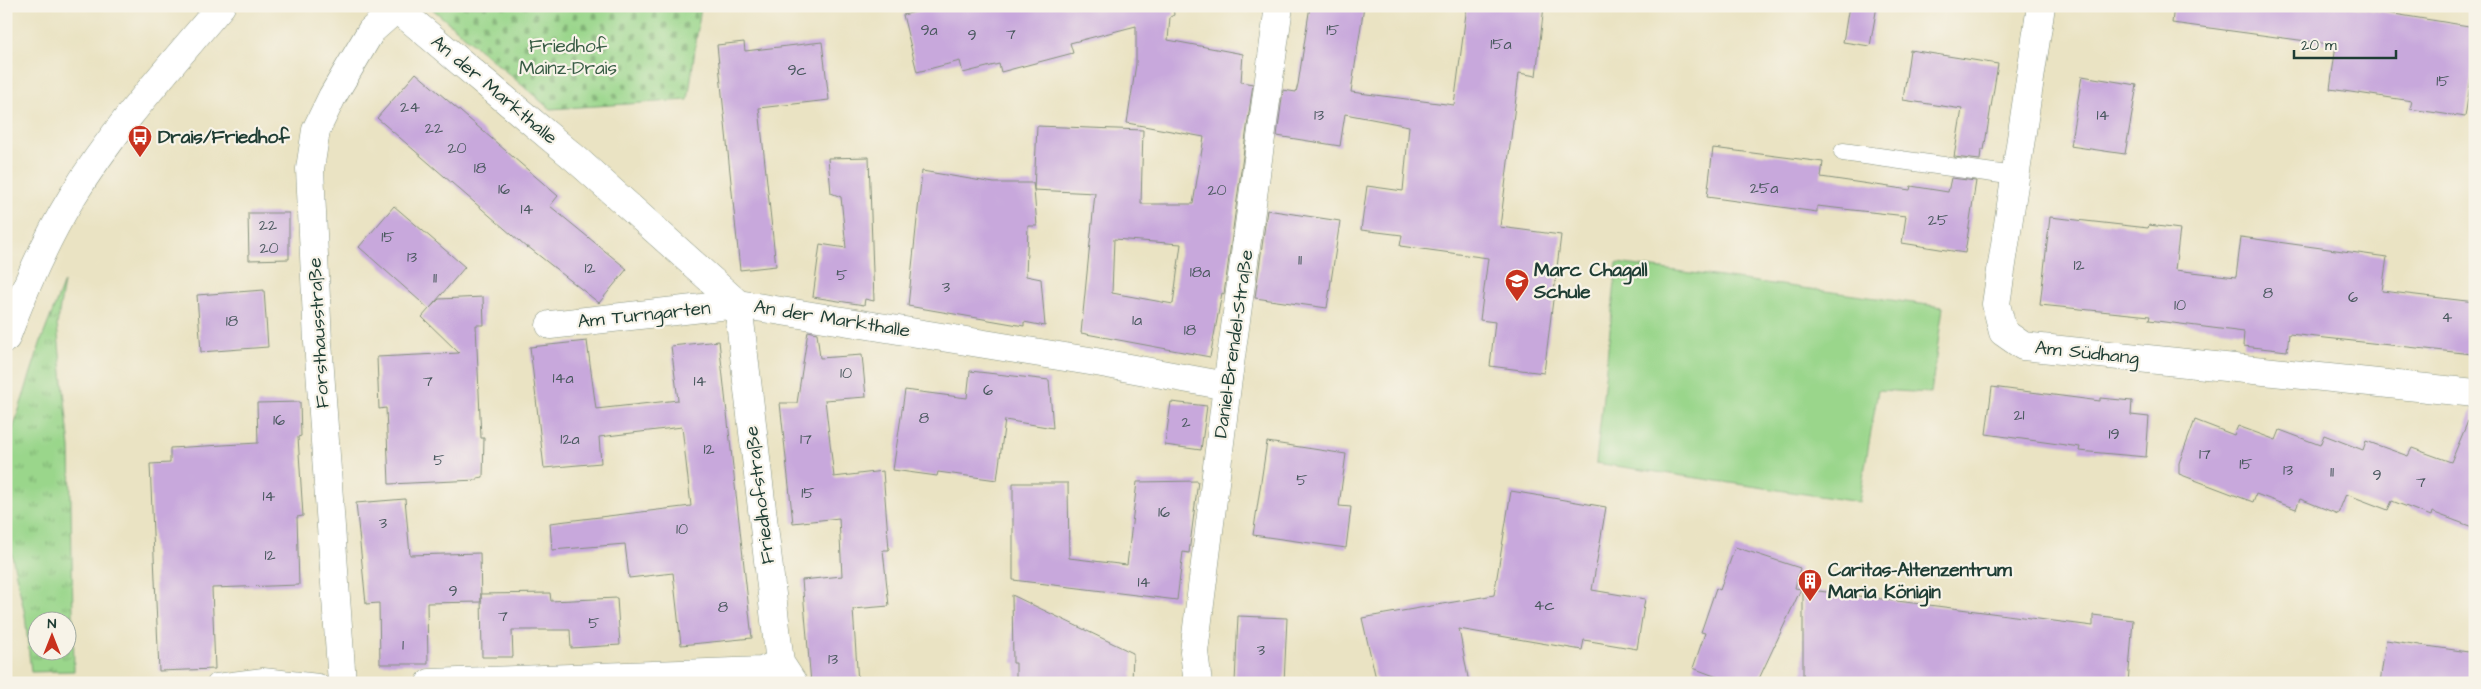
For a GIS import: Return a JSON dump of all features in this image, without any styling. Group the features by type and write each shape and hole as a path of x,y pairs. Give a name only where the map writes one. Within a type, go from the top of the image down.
{"street":[{"path":"6,338 28,282 72,197 130,113 221,6"},
{"name":"Daniel-Brendel-Straße","path":"1198,683 1194,652 1227,386 1279,6"},
{"name":"Am Südhang","path":"2041,6 1996,304 2003,332 2023,346 2475,393"},
{"name":"An der Markthalle","path":"395,7 576,159 738,304 1096,362 1227,386"},
{"name":"Forsthausstraße","path":"342,683 318,342 310,169 316,130 332,97 371,31 395,7"},
{"name":"Am Turngarten","path":"550,325 738,304"},
{"name":"Friedhofstraße","path":"738,304 787,673"},
{"path":"430,683 762,671 787,673"}],"lane":[{"path":"1843,152 2015,176"},
{"path":"216,683 263,677 319,683"}],"green space":[{"name":"Friedhof Mainz-Drais","path":"429,6 701,6 688,100 550,109"},
{"path":"1617,263 1943,307 1931,393 1878,390 1859,502 1596,463"},
{"path":"64,282 57,325 70,448 73,612 28,612 28,644 25,615 6,529 12,432 41,341"},
{"path":"30,662 74,662 74,671 31,672"}],"building":[{"path":"939,6 1173,6 1174,15 1170,17 1168,40 1243,54 1241,82 1253,84 1224,294 1222,293 1210,357 1081,333 1095,193 1034,190 1037,126 1143,130 1141,204 1193,204 1204,137 1127,123 1136,64 1136,26 1070,43 1073,53 1001,72 999,64 963,73 960,61 917,72 903,15","holes":["1114,239 1181,244 1173,304 1112,293"]},
{"path":"1310,6 1364,6 1351,92 1454,105 1467,6 1544,6 1536,76 1519,73 1500,227 1561,235 1544,373 1490,366 1495,322 1480,320 1488,258 1400,246 1402,235 1361,230 1367,186 1403,191 1409,126 1345,114 1340,146 1277,136 1283,90 1296,92"},
{"path":"1849,6 1877,6 1870,46 1843,42"},
{"path":"2174,6 2344,6 2475,27 2475,53 2465,117 2410,109 2412,101 2330,89 2336,45 2172,23"},
{"path":"744,42 745,51 822,42 829,100 759,108 776,266 740,270 717,45"},
{"path":"1910,50 1998,64 1984,150 1981,150 1980,160 1954,157 1962,109 1903,100"},
{"path":"416,73 558,196 550,206 627,269 599,303 527,246 527,248 377,118"},
{"path":"2082,76 2137,85 2125,154 2070,146"},
{"path":"1713,148 1823,162 1821,177 1910,190 1911,186 1948,192 1951,178 1976,181 1965,253 1902,243 1906,216 1817,206 1817,212 1707,197"},
{"path":"869,157 874,301 865,299 864,305 813,297 820,244 846,248 841,197 831,193 828,158"},
{"path":"922,171 994,183 1033,183 1037,226 1028,226 1026,276 1041,279 1045,326 1024,322 1024,326 908,306"},
{"path":"394,206 465,267 430,308 439,299 483,297 484,325 476,325 481,438 484,438 483,477 477,478 477,480 389,484 386,408 379,409 377,357 459,353 422,317 429,309 359,247"},
{"path":"1267,210 1340,221 1327,308 1255,298"},
{"path":"248,213 289,213 289,259 249,260"},
{"path":"2050,217 2148,228 2149,225 2180,229 2175,270 2236,277 2241,237 2387,257 2382,291 2475,302 2472,354 2289,334 2287,351 2243,346 2244,332 2149,320 2150,316 2040,305"},
{"path":"264,290 268,347 201,352 197,295"},
{"path":"808,331 817,333 820,358 862,355 866,397 825,400 834,477 883,471 889,550 883,550 889,606 853,609 858,683 811,683 802,580 842,576 839,518 793,523 780,403 797,403"},
{"path":"587,341 596,409 678,400 671,346 719,341 752,638 681,645 673,573 629,578 625,544 552,550 550,523 691,506 682,427 599,437 601,463 544,468 530,347"},
{"path":"970,371 1049,380 1053,428 1005,420 997,480 938,472 937,476 893,470 905,390 967,398"},
{"path":"1992,387 2100,401 2100,398 2132,401 2131,415 2149,417 2146,457 2079,451 2080,447 1986,434"},
{"path":"300,402 301,436 298,437 303,516 297,517 299,585 212,588 215,669 159,671 150,464 170,463 170,448 258,443 257,403"},
{"path":"1171,402 1207,406 1201,450 1165,445"},
{"path":"2473,409 2475,528 2432,512 2431,516 2392,501 2388,510 2346,494 2338,514 2300,499 2296,509 2256,494 2253,502 2179,474 2179,463 2195,420 2234,435 2238,426 2276,440 2280,430 2320,445 2324,435 2363,450 2366,441 2408,456 2412,448 2451,462"},
{"path":"1267,442 1346,454 1339,506 1351,507 1346,548 1253,535"},
{"path":"1198,481 1189,553 1183,552 1177,600 1013,580 1013,483 1068,483 1069,558 1127,565 1137,482"},
{"path":"1511,491 1606,507 1592,590 1645,599 1637,649 1584,640 1582,650 1459,629 1469,683 1377,683 1362,618 1494,595"},
{"path":"405,499 410,555 480,553 481,602 427,603 428,664 380,664 379,603 366,604 356,503"},
{"path":"1735,547 1800,568 1795,588 1801,589 1757,683 1733,683 1693,668 1705,633 1701,632 1716,588 1720,590"},
{"name":"Caritas-Altenzentrum Maria Königin","path":"1803,589 2093,626 2093,615 2133,620 2128,683 1870,683 1803,676"},
{"path":"550,593 551,601 617,598 620,645 571,648 570,630 512,630 513,657 482,657 481,594"},
{"path":"1012,595 1133,653 1132,683 1016,683 1016,663 1013,663"},
{"path":"1238,616 1287,618 1284,683 1235,683"},
{"path":"2386,640 2475,653 2475,683 2380,683"}],"place":[{"name":"Drais/Friedhof","path":"140,158"},
{"name":"Marc Chagall Schule","path":"1517,302"},
{"name":"Caritas-Altenzentrum Maria Königin","path":"1810,602"}]}
